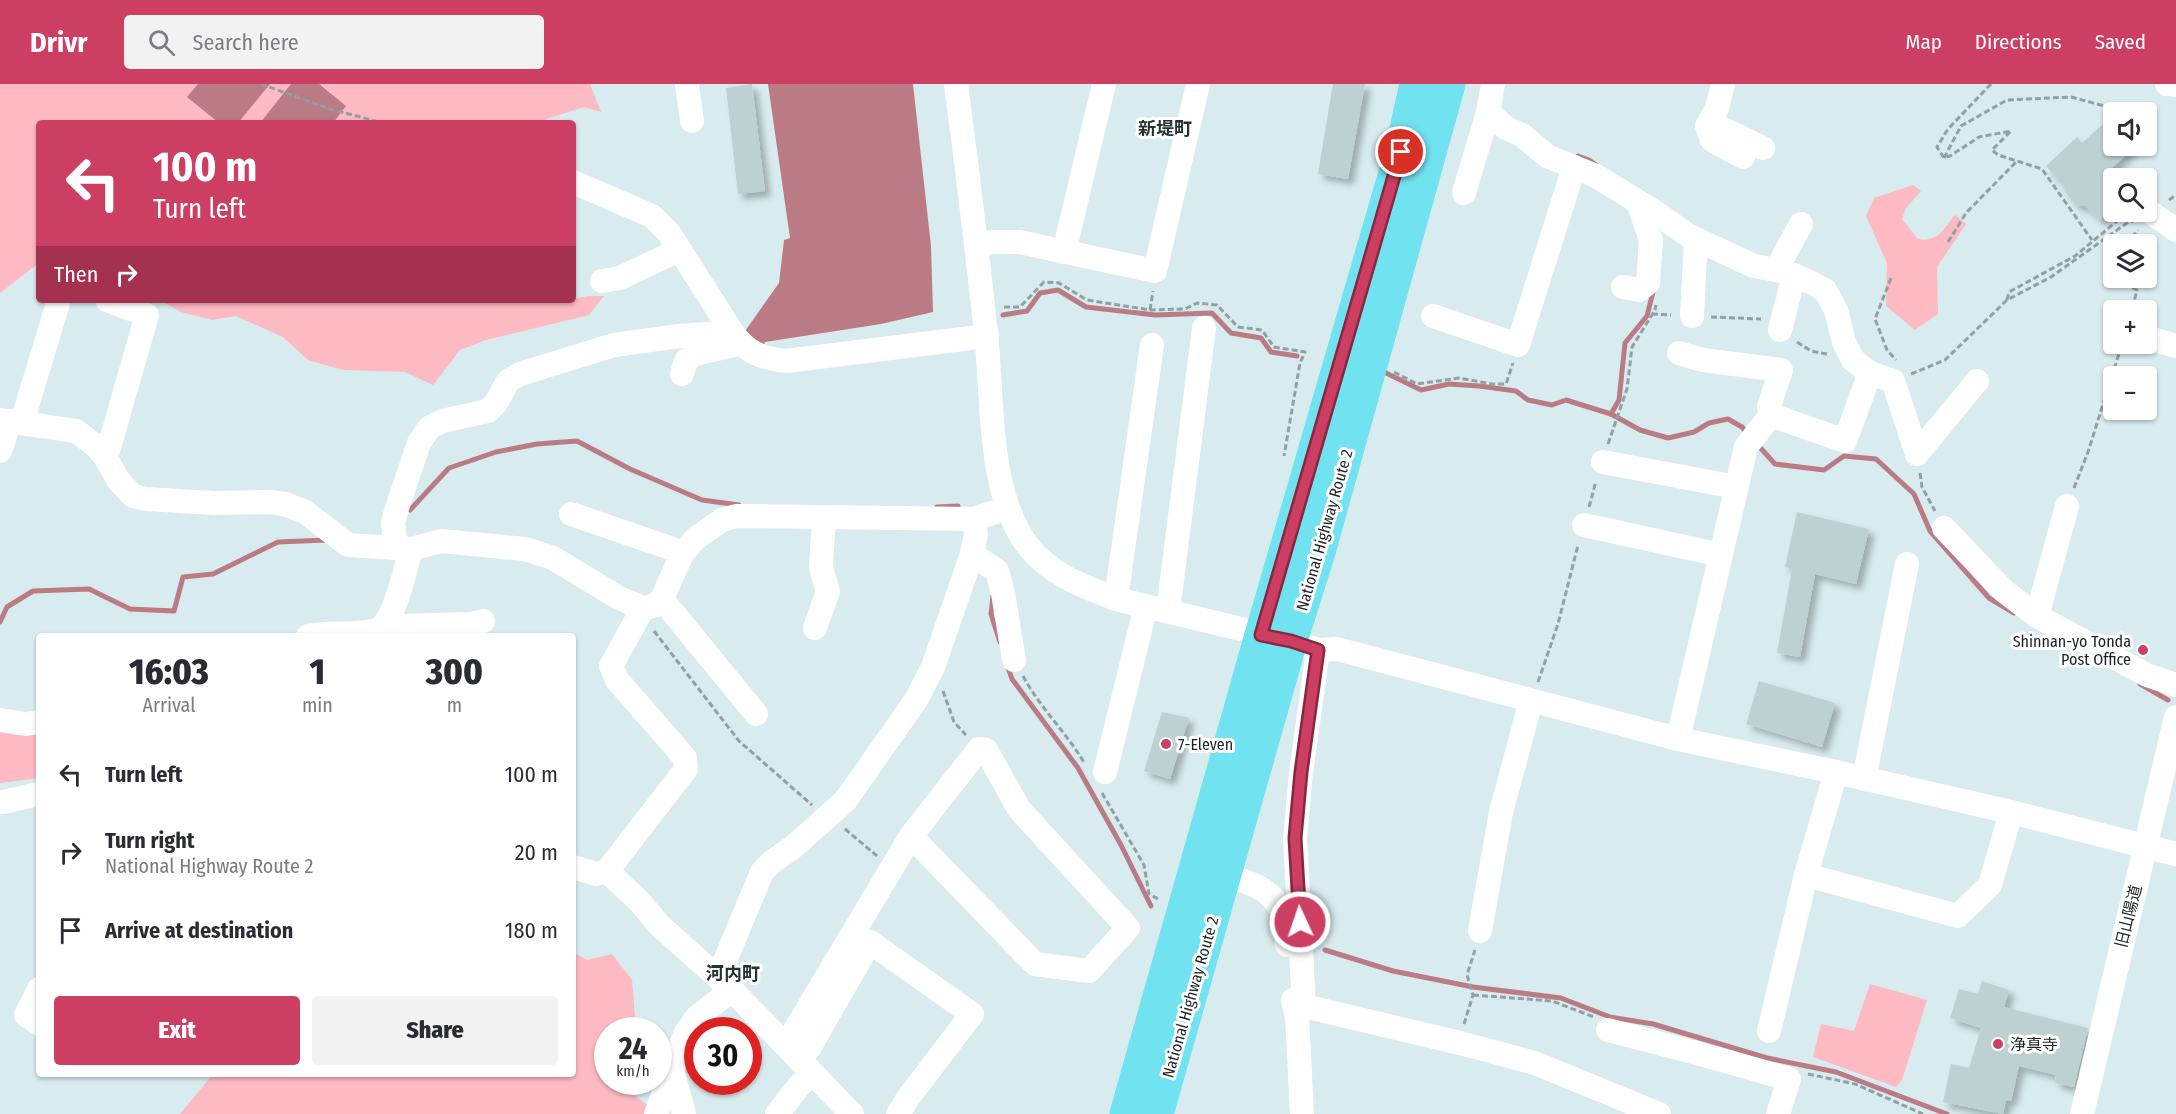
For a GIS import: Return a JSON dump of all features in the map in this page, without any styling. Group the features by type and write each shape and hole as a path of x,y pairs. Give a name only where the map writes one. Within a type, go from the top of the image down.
{"highway":[{"name":"National Highway Route 2","path":"1290,642 1416,84"},
{"name":"National Highway Route 2","path":"1126,1114 1290,642 1318,552 1449,84"},
{"name":"National Highway Route 2","path":"1157,1114 1210,872"}],"street":[{"path":"687,84 692,121"},
{"path":"956,84 987,336 998,471 1007,508 1027,545 1048,568 1090,590 1116,599 1290,642 1337,649 1678,740 1864,778 2176,854"},
{"path":"1064,252 1104,84"},
{"path":"976,245 993,242 1020,242 1155,271 1198,84"},
{"path":"1464,193 1488,112 1492,84"},
{"path":"1723,84 1718,108 1707,126 1712,140 1753,153"},
{"path":"2167,84 2176,85"},
{"path":"1488,112 1506,128 1522,135 1546,156 1596,176 1696,240 1755,266 1785,272 1825,290 1836,310 1844,342 1853,360 1870,373 1901,378 1917,454"},
{"path":"1434,316 1518,345 1574,167"},
{"path":"576,183 652,216 669,232 736,338 752,353 786,361 987,336"},
{"path":"1623,287 1639,290 1648,284 1651,240 1638,202"},
{"path":"2157,217 2176,230"},
{"path":"1780,330 1785,272 1801,224"},
{"path":"1692,316 1696,240"},
{"path":"602,281 620,278 679,250"},
{"path":"0,451 58,303"},
{"path":"106,458 147,315 115,303"},
{"path":"1098,772 1157,609 1204,328"},
{"path":"380,630 392,611 403,548 393,523 419,443 429,428 442,421 488,411 496,403 508,381 520,374 615,345 679,336 736,338"},
{"path":"682,374 687,359 699,352 728,348 736,338"},
{"path":"2157,340 2176,346"},
{"path":"1116,599 1152,345"},
{"path":"1679,352 1703,360 1781,370 1769,406 1771,415"},
{"path":"1771,415 1845,441 1870,373"},
{"path":"1917,454 1977,381"},
{"path":"1678,740 1736,487 1751,440 1771,415"},
{"path":"11,421 76,431 97,447 118,480 133,496 146,499 214,503 285,504 305,512 348,545 403,548 441,541 525,549 553,558 619,598 649,607 756,714"},
{"path":"1603,462 1736,487"},
{"path":"2037,616 2067,506"},
{"path":"576,868 596,874 608,871 686,770 685,758 617,680 611,666 649,607 669,588 682,554 695,539 722,520 736,516 974,519 1007,508"},
{"path":"572,514 682,554"},
{"path":"815,628 828,591 821,568 824,517"},
{"path":"684,1114 672,1069 685,1034 724,982 724,963 762,872 772,861 792,848 845,801 916,700 933,667 972,554 976,534 974,519"},
{"path":"1584,525 1721,555"},
{"path":"1944,528 2004,591 2037,616 2147,675 2176,685"},
{"path":"972,554 997,571 1014,660"},
{"path":"1864,778 1907,564"},
{"path":"344,633 380,630 394,626 472,624 483,621"},
{"path":"1290,642 1301,772 1295,838 1302,1114"},
{"path":"1480,931 1501,812 1532,701"},
{"name":"旧山陽道","path":"2082,1114 2176,717"},
{"path":"0,720 26,724 36,722"},
{"path":"777,1114 799,1086 799,1059 892,869 911,836 979,749 986,750 1019,809 1128,928 1089,971 1035,964 911,836"},
{"path":"1769,1031 1806,874 1836,772"},
{"path":"1,804 36,795"},
{"path":"1806,874 1958,916 1990,885 2011,812"},
{"path":"608,871 666,931 724,982 852,1114"},
{"path":"1210,872 1252,882 1277,902 1285,920 1289,988 1301,1011"},
{"path":"799,1059 809,1048 870,942 972,1014 898,1114"},
{"path":"36,995 26,1015 36,1022"},
{"path":"1301,1011 1460,1043 1535,1063 1659,1114"},
{"path":"1608,1030 1789,1080 1778,1114"},
{"path":"656,1114 663,1095"}],"path":[{"path":"261,84 330,109 372,120"},
{"path":"1944,158 1937,147 1948,129 1991,84"},
{"path":"1944,158 1961,126 2007,100 2071,97 2103,106"},
{"path":"1944,158 1979,137 2011,131 1992,150 1998,155 2042,169 2092,240"},
{"path":"1948,242 1966,213 2017,161"},
{"path":"2157,210 2176,195"},
{"path":"2007,300 2009,292 2075,256 2115,222"},
{"path":"1891,278 1875,319 1901,378 1945,360 2007,300 2051,277 2130,222"},
{"path":"2134,288 2138,290 2135,300"},
{"path":"1652,314 1761,319 1811,351 1841,356 1850,353"},
{"path":"1388,368 1417,384 1459,378 1506,384 1518,345"},
{"path":"2067,506 2088,452 2119,354"},
{"path":"1917,454 1922,487 1944,528"},
{"path":"649,607 739,741 892,869"},
{"path":"1014,660 1031,691 1074,746 1098,772 1101,791 1144,865 1149,894 1162,901"},
{"path":"933,667 954,722 979,749"},
{"path":"1460,1043 1473,995 1467,975 1480,931"}],"shaded area":[{"path":"0,84 590,84 601,112 584,107 546,120 36,120 36,265 0,293"},
{"path":"198,84 270,84 240,120 215,120 187,97"},
{"path":"291,84 319,84 346,106 335,120 262,120"},
{"path":"768,84 913,84 931,246 933,312 881,324 765,342 762,350 743,334 779,283 784,240 790,238"},
{"path":"1913,185 1921,191 1906,208 1902,219 1918,239 1936,237 1955,215 1966,224 1937,267 1938,314 1915,330 1886,306 1887,263 1866,216 1874,198"},
{"path":"604,296 589,315 486,340 460,350 433,385 405,372 343,370 308,360 283,337 236,316 212,320 181,312 165,303 576,303 576,298"},
{"path":"0,729 36,731 36,778 0,783"},
{"path":"576,954 587,960 612,954 632,980 635,1017 594,1017 594,1095 635,1095 649,1107 646,1114 180,1114 211,1077 576,1077"},
{"path":"1870,984 1927,1000 1902,1080 1896,1087 1813,1057 1821,1024 1854,1031"}],"building":[{"path":"752,84 765,191 738,194 726,88"},
{"path":"1333,84 1365,84 1348,179 1318,174"},
{"path":"2103,124 2103,156 2125,156 2112,168 2103,168 2103,217 2100,220 2084,205 2077,206 2065,192 2067,190 2046,166 2077,137 2082,143"},
{"path":"1797,512 1869,529 1856,584 1815,574 1800,657 1777,653 1792,569 1785,567"},
{"path":"1759,681 1835,703 1822,747 1746,724"},
{"name":"7-Eleven","path":"1162,712 1189,718 1170,779 1144,771"},
{"name":"浄真寺","path":"1982,981 2009,990 2004,1007 2088,1028 2074,1087 2055,1083 2056,1075 2019,1066 2011,1101 2006,1100 2003,1114 1943,1102 1951,1064 1969,1068 1981,1028 1950,1018 1959,989 1978,994"}],"waterway":[{"path":"1578,156 1596,165"},
{"path":"1611,414 1619,400 1625,343 1647,316 1654,288"},
{"path":"1003,315 1027,311 1040,293 1058,290 1086,307 1155,315 1212,313 1231,333 1261,338 1271,352 1297,356"},
{"path":"1382,371 1421,390 1449,384 1479,386 1516,391 1528,400 1552,405 1566,400 1611,414 1640,430 1668,438 1694,432 1709,423 1728,419 1742,427 1748,434"},
{"path":"410,510 449,468 496,452 537,444 577,441 630,469 702,500 739,505"},
{"path":"1756,443 1775,464 1824,470 1844,456 1876,459 1914,494 1930,531 1989,598 2014,613"},
{"path":"937,507 958,506"},
{"path":"0,622 7,607 33,591 89,589 130,609 174,611 183,577 213,574 278,542 327,540"},
{"path":"993,596 991,614 1000,642"},
{"path":"1007,665 1012,679 1078,768 1121,845 1151,906"},
{"path":"2140,684 2168,700"},
{"path":"1325,950 1393,971 1473,987 1561,998 1610,1017 1653,1024 1767,1058 1836,1072 1947,1114"}],"place":[{"name":"Shinnan-yo Tonda Post Office","path":"2143,650"},
{"name":"7-Eleven","path":"1166,744"},
{"name":"浄真寺","path":"1998,1044"}],"district":[{"name":"新堤町","path":"1165,129"},
{"name":"河内町","path":"733,974"}],"route":[{"path":"1300,922 1295,838 1301,772 1318,650 1291,641 1261,635 1401,152"}]}
